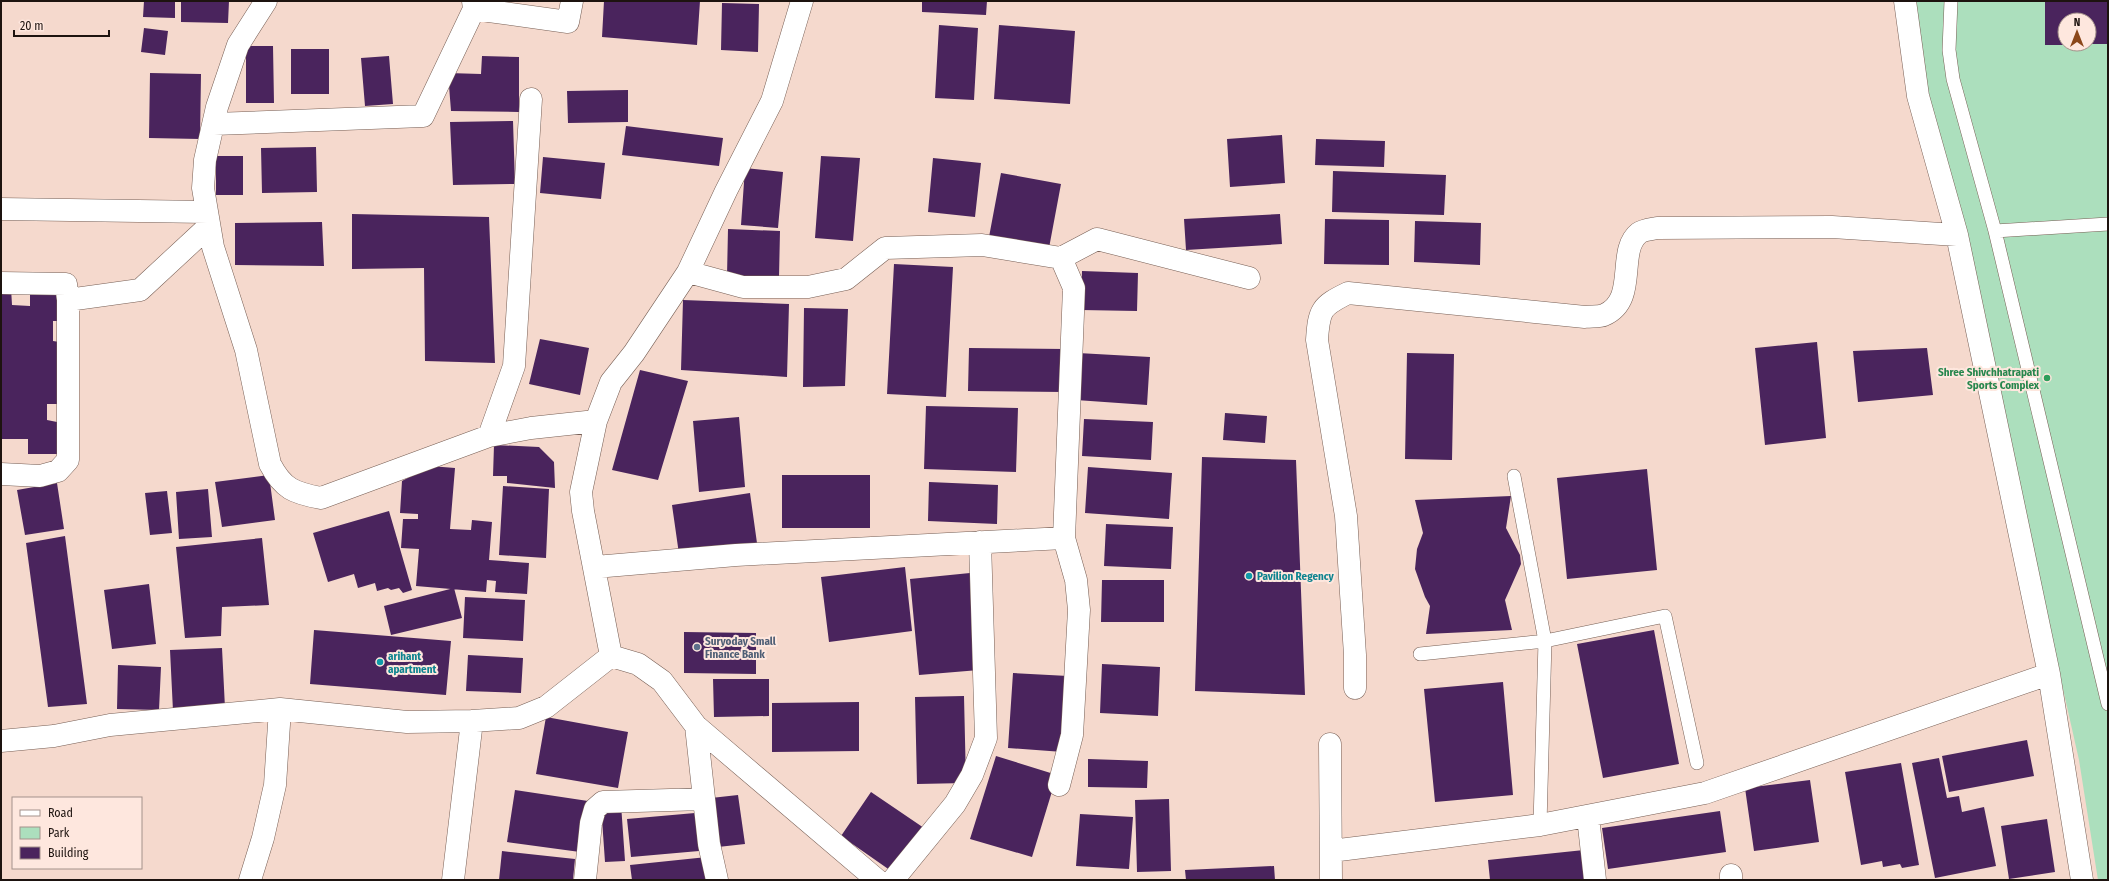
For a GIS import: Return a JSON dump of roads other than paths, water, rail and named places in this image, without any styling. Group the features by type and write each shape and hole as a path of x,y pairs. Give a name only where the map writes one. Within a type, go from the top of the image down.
{"street":[{"path":"266,1 238,45 217,108 205,167 203,188 213,247 246,350 270,464 278,480 297,493 321,498 489,436 531,428 596,421"},
{"path":"214,124 423,116 473,5 568,22 572,1"},
{"path":"611,656 583,511 581,492 596,421 612,382 688,272 726,190 772,101 802,1"},
{"path":"1905,1 1918,96 1957,235 2049,674 2082,880"},
{"path":"489,436 514,366 531,98"},
{"path":"1,209 208,219"},
{"path":"68,300 140,290 208,219"},
{"path":"1355,688 1355,655 1346,516 1316,340 1319,316 1330,302 1348,293 1585,317 1604,315 1617,305 1624,293 1632,240 1640,232 1657,228 1832,227 1957,235"},
{"path":"688,272 743,287 808,287 846,279 885,248 982,245 1061,258 1097,239 1249,278"},
{"path":"1059,785 1072,735 1079,610 1076,580 1064,538 1074,288 1061,258"},
{"path":"1,283 66,284 68,300 68,460 58,471 40,476 1,474"},
{"path":"595,567 736,556 1064,538"},
{"path":"893,880 956,804 972,775 986,738 980,542"},
{"path":"1,741 54,736 110,725 280,708 407,722 472,721 519,718 546,708 611,656"},
{"path":"611,656 638,664 662,681 696,726 877,880"},
{"path":"1331,851 1540,825 1588,817 1705,793 2049,674"},
{"path":"250,880 263,838 276,785 280,708"},
{"path":"452,880 472,721"},
{"path":"696,726 709,844 717,880"},
{"path":"1330,744 1331,880"},
{"path":"585,880 591,823 595,809 603,802 704,800"},
{"path":"1588,817 1595,880"}],"lane":[{"path":"1951,1 1949,50 1953,78 1995,230 2108,704"},
{"path":"1995,230 2108,224"},
{"path":"1514,476 1545,641 1540,825"},
{"path":"1420,654 1545,641 1665,616 1697,763"}],"place":[{"name":"Shree Shivchhatrapati Sports Complex","path":"2047,378"},
{"name":"Pavilion Regency","path":"1249,576"},
{"name":"Suryoday Small Finance Bank","path":"697,647"},
{"name":"arihant apartment","path":"380,662"}]}
